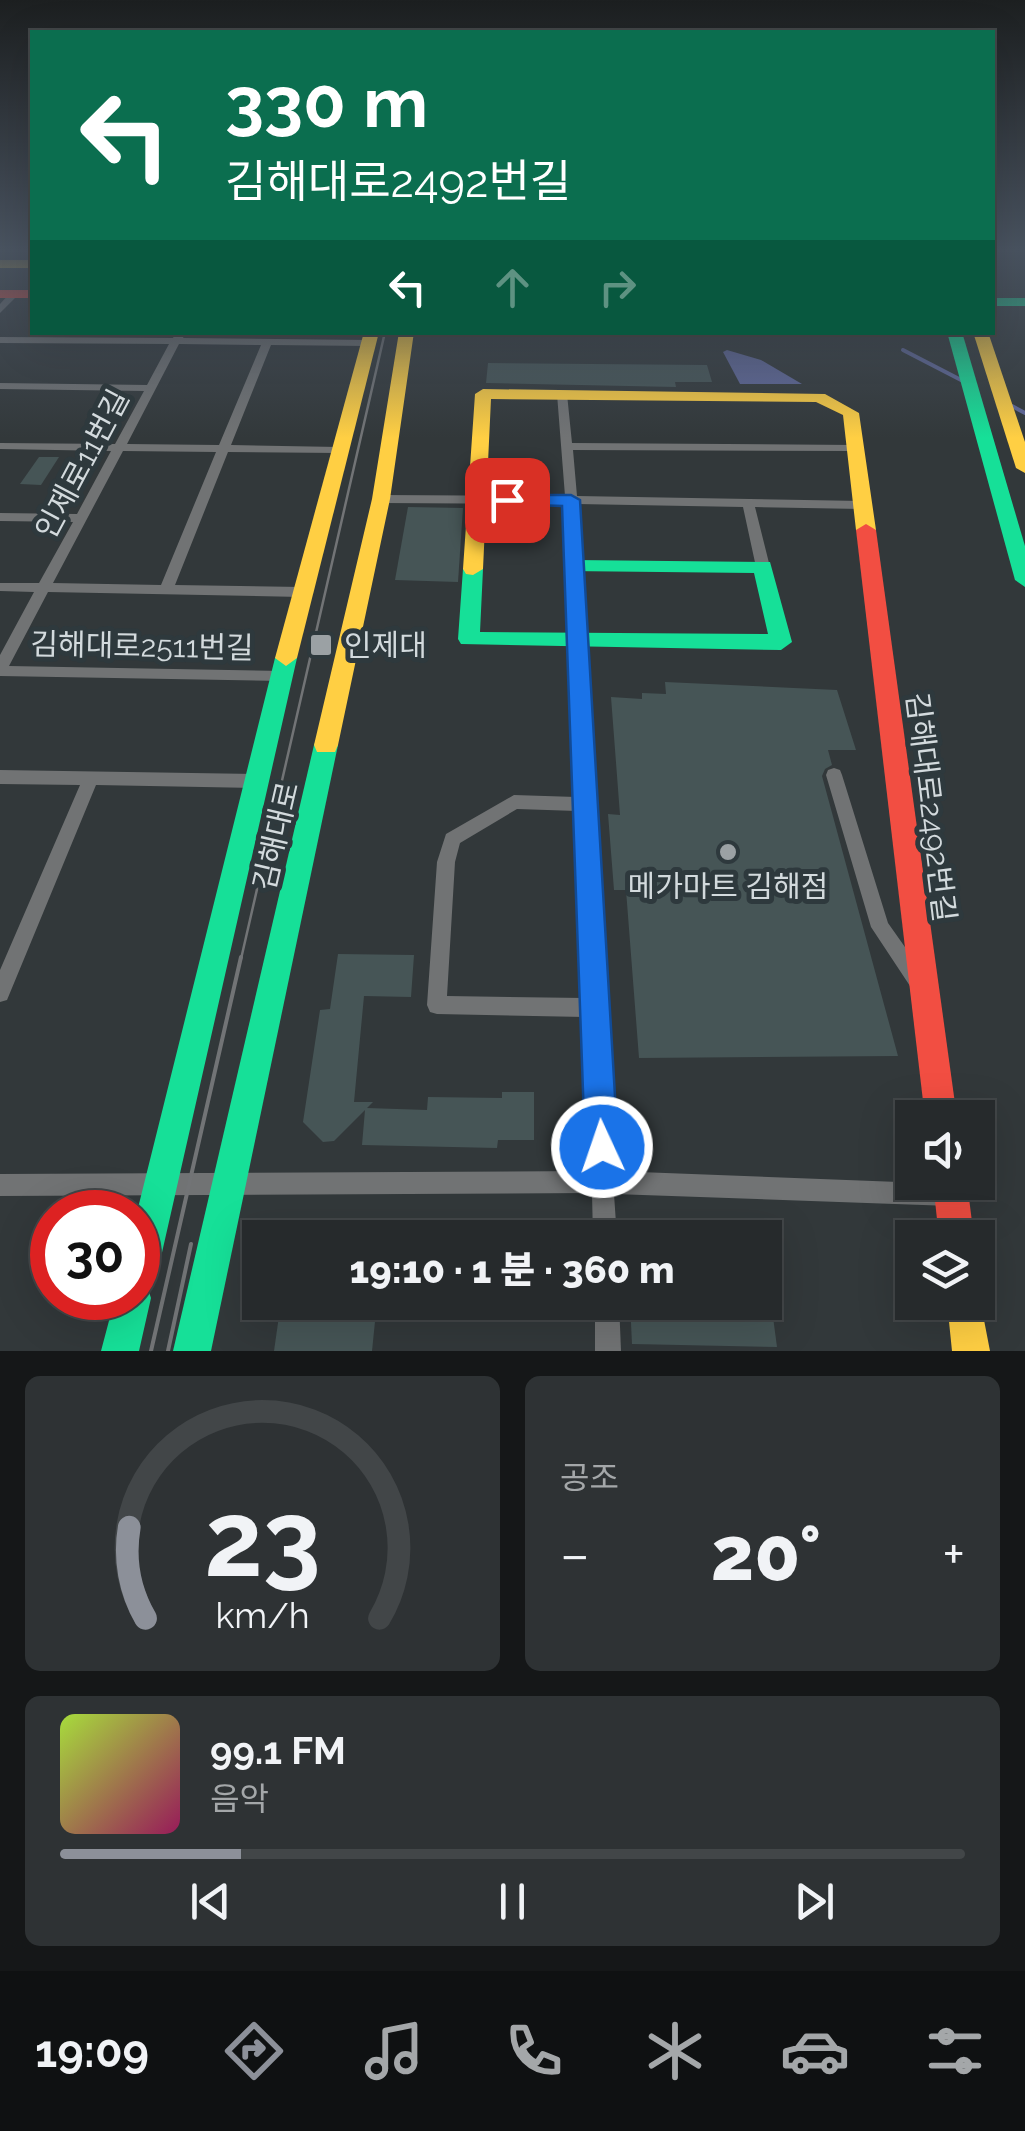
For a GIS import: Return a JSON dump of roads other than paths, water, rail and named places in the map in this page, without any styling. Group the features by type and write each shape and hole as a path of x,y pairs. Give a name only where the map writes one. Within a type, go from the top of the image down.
{"main road":[{"path":"955,335 1025,580"},
{"path":"981,335 1025,468"},
{"name":"김해대로","path":"192,1351 381,500 407,336"},
{"name":"김해대로","path":"160,1190 302,592 371,337"},
{"name":"김해대로2492번길","path":"763,567 782,642 469,639 483,394 820,397 851,413 939,1100"},
{"path":"574,566 763,567"},
{"path":"120,1351 128,1320"},
{"path":"967,1320 971,1351"}],"street":[{"path":"0,340 178,337 267,342 371,337"},
{"name":"인제로11번길","path":"0,670 178,337"},
{"path":"166,590 267,342"},
{"name":"인제로11번길","path":"0,386 151,388"},
{"path":"562,394 571,500 604,1220"},
{"path":"0,446 339,450"},
{"path":"566,446 855,448"},
{"path":"381,500 862,505"},
{"name":"김해대로2492번길","path":"748,503 763,567"},
{"path":"0,518 81,518"},
{"path":"0,587 302,592"},
{"name":"김해대로2511번길","path":"0,670 283,676"},
{"path":"834,775 880,927 925,992"},
{"path":"0,777 258,781"},
{"path":"0,993 91,778"},
{"path":"585,804 514,802 452,839 446,862 437,1005 595,1008"},
{"path":"0,1185 603,1182 895,1188"},
{"path":"607,1320 608,1351"}],"water":[{"path":"723,352 761,360 802,384 740,384"}],"waterway":[{"path":"903,350 963,381"},
{"path":"1012,406 1025,413"}],"tram line":[{"path":"241,959 384,335"},
{"path":"151,1351 241,957"},
{"path":"168,1351 191,1244"}],"place":[{"name":"인제대","path":"321,645"},
{"name":"메가마트 김해점","path":"728,852"}]}
